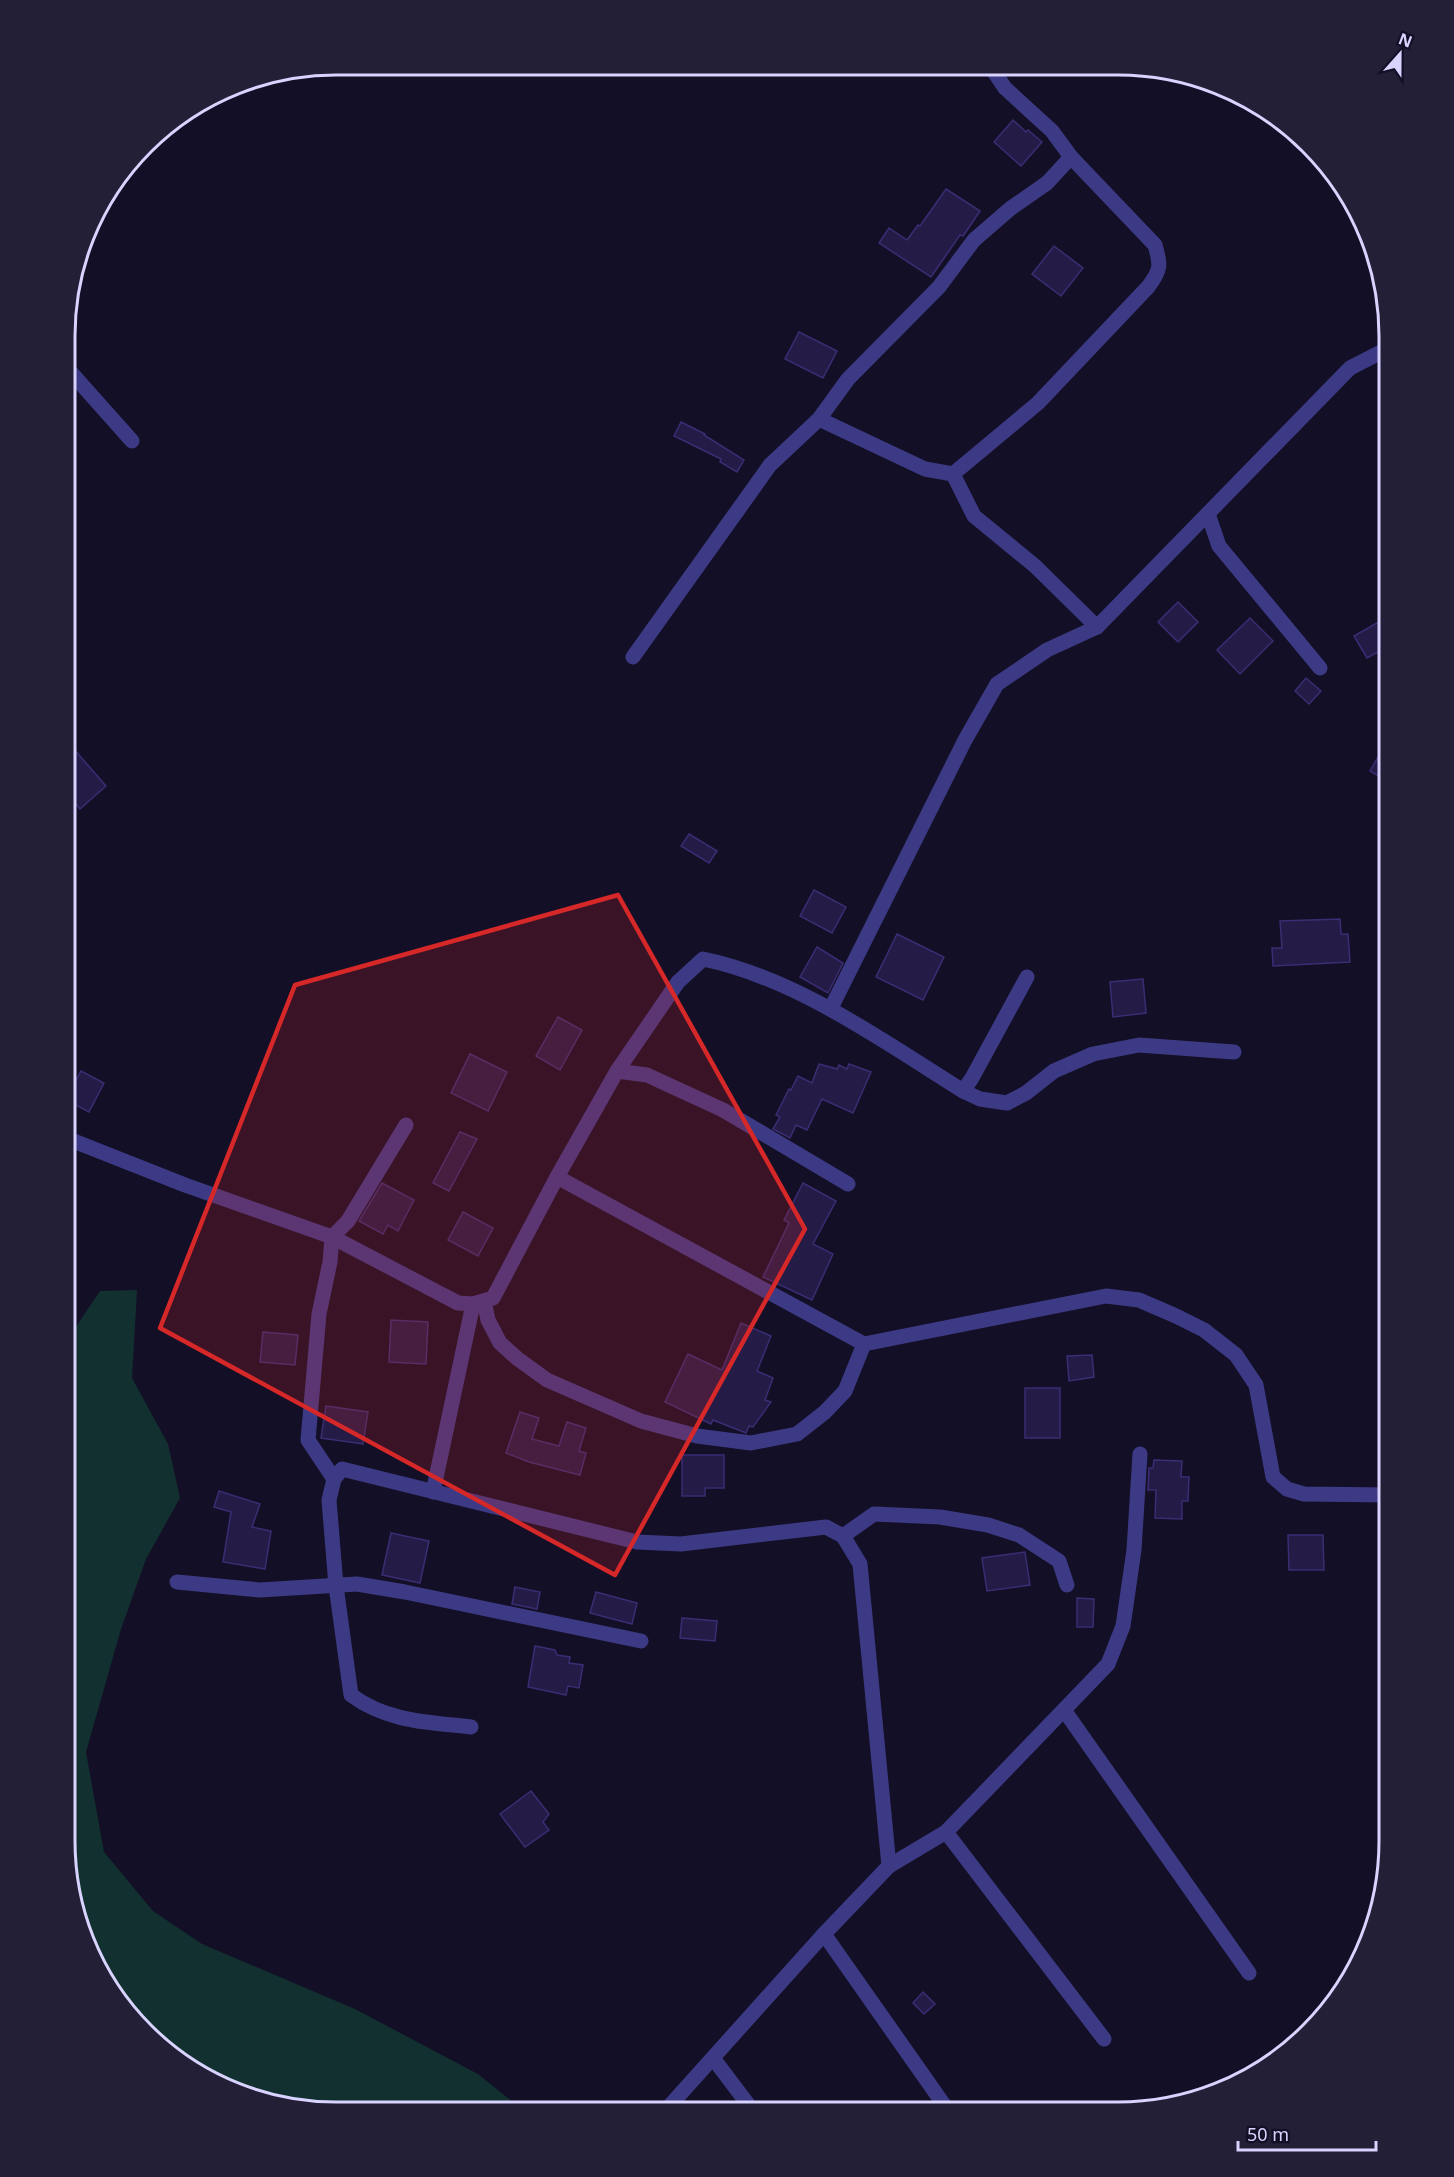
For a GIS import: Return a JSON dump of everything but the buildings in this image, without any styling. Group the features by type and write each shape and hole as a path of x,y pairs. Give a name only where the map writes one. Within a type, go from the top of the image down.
{"street":[{"path":"819,419 925,469 953,474 1038,404 1159,273 1160,260 1155,245 1071,157 1052,130 1005,88 996,75"},
{"path":"633,657 770,465 819,419 848,379 939,287 974,240 1011,208 1047,183 1071,157"},
{"path":"831,1008 965,740 997,684 1047,650 1097,627 1350,368 1379,353"},
{"path":"75,377 132,441"},
{"path":"953,474 974,516 1035,566 1097,627"},
{"path":"1208,514 1219,546 1320,668"},
{"path":"75,1142 185,1185 332,1237 458,1303 478,1302 493,1298 557,1177 617,1071 678,982 703,959 733,965 831,1008 963,1091 980,1099 1007,1103 1026,1093 1054,1071 1093,1054 1139,1045 1234,1052"},
{"path":"963,1091 1027,977"},
{"path":"617,1071 647,1075 723,1110 848,1184"},
{"path":"334,1479 308,1440 319,1314 330,1262 332,1237 348,1221 406,1125"},
{"path":"557,1177 864,1344 1106,1296 1138,1300 1204,1330 1236,1355 1256,1385 1273,1477 1287,1489 1304,1494 1379,1495"},
{"path":"478,1302 500,1343 547,1380 641,1421 697,1436 740,1442 751,1443 796,1434 825,1412 845,1391 864,1344"},
{"path":"433,1492 478,1302"},
{"path":"673,2102 824,1934 889,1866 946,1832 1108,1664 1123,1626 1134,1550 1140,1454"},
{"path":"471,1727 400,1719 368,1707 351,1695 336,1586 329,1500 334,1479 342,1469 637,1542 681,1544 826,1527 843,1536 860,1564 889,1866"},
{"path":"843,1536 874,1514 940,1517 988,1526 1019,1535 1059,1561 1067,1585"},
{"path":"177,1582 260,1590 357,1584 641,1641"},
{"path":"1064,1710 1249,1973"},
{"path":"946,1832 1104,2039"},
{"path":"824,1934 942,2102"},
{"path":"713,2058 746,2102"}],"highlighted area":[{"path":"618,895 805,1229 615,1575 160,1328 295,985"}],"green space":[{"path":"137,1290 132,1378 168,1444 180,1498 146,1559 121,1629 86,1752 104,1852 153,1911 202,1944 355,2009 478,2074 513,2102 336,2102 302,2100 252,2088 205,2067 151,2026 119,1986 102,1957 89,1925 80,1892 75,1841 75,1328 100,1291"}]}
